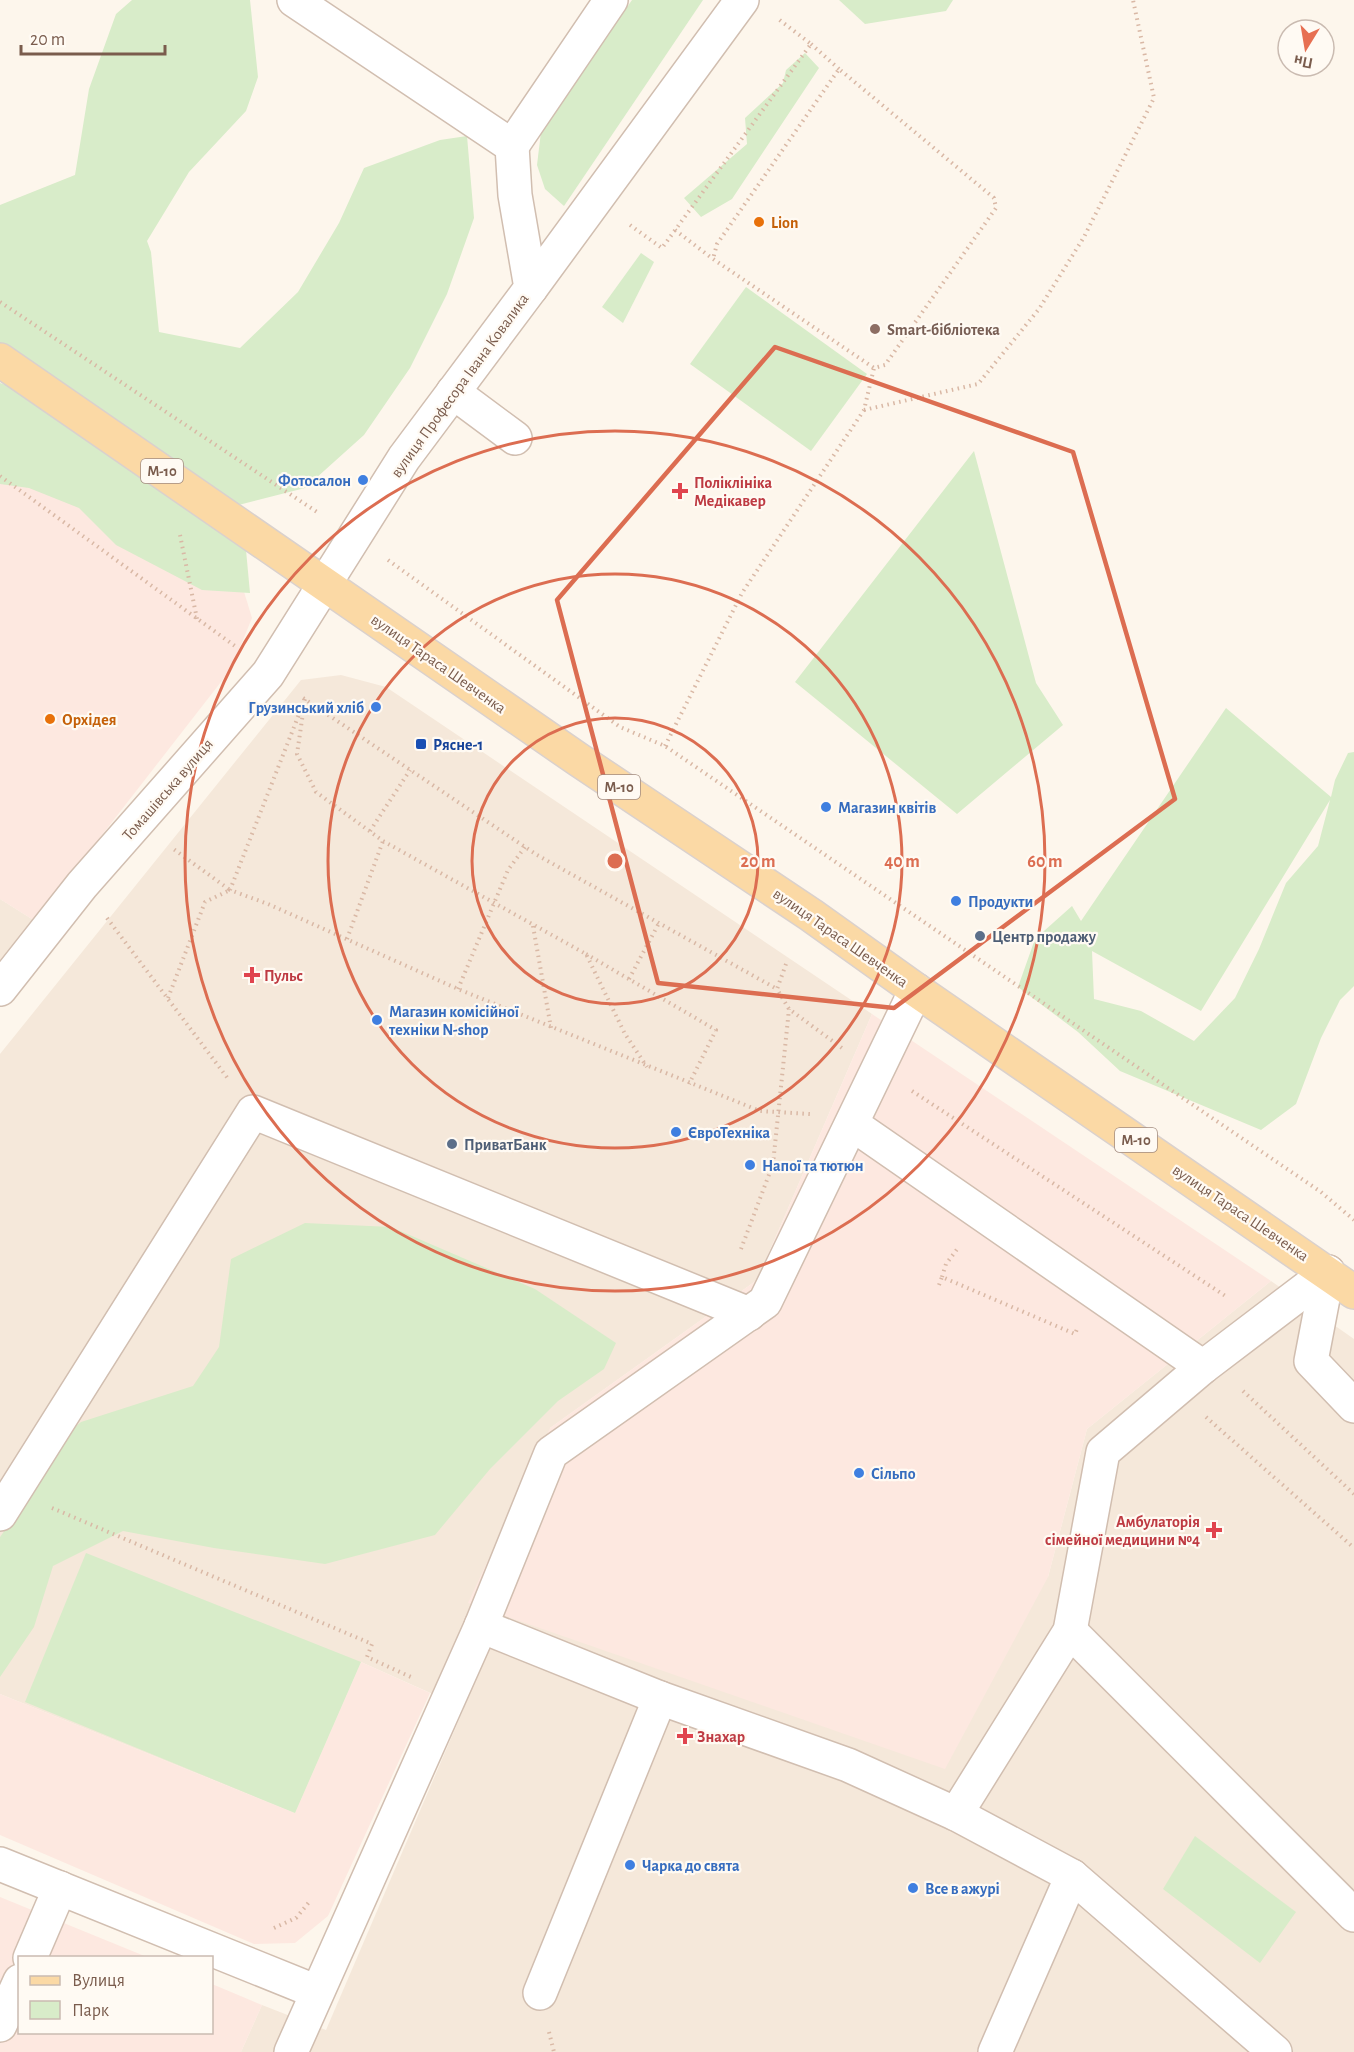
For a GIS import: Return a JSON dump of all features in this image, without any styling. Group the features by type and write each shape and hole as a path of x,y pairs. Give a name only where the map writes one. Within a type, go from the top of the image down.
{"main road":[{"name":"вулиця Тараса Шевченка","path":"0,360 560,747 812,915 916,990 1354,1292"}],"street":[{"path":"294,0 512,146 611,0"},
{"path":"531,288 596,201 756,6"},
{"name":"вулиця Професора Івана Ковалика","path":"324,582 404,458 531,288 515,195 512,146"},
{"path":"453,392 515,438"},
{"name":"Томашівська вулиця","path":"0,989 82,885 268,674 324,582"},
{"path":"291,2052 481,1626 551,1453 765,1302 916,990"},
{"path":"7,1503 253,1112 749,1314"},
{"path":"852,1124 1203,1366"},
{"path":"956,1814 1070,1631 1103,1452 1203,1366 1328,1272"},
{"path":"1328,1272 1311,1360 1354,1406"},
{"path":"481,1626 660,1698 848,1765 956,1814 1072,1876 1275,2052"},
{"path":"1070,1631 1354,1915"},
{"path":"540,1993 660,1698"},
{"path":"0,1864 317,1992"},
{"path":"995,2052 1072,1876"},
{"path":"31,1956 60,1888"},
{"path":"0,2025 18,1985"}],"path":[{"path":"864,410 978,384 1039,309 1083,237 1154,98 1133,0"},
{"path":"675,230 713,259 874,368 885,365 996,208 994,198 812,44 756,6"},
{"path":"596,201 662,248 812,44"},
{"path":"713,259 717,244 839,69"},
{"path":"0,302 353,535 620,727 665,746 1321,1192 1354,1220"},
{"path":"665,746 742,593 864,410 874,368"},
{"path":"0,476 237,648"},
{"path":"179,532 197,620"},
{"path":"305,699 525,847 777,989 789,1009 831,1041"},
{"path":"305,699 297,754 316,792 383,841 586,954 716,1030 689,1084"},
{"path":"167,999 205,902 230,890 305,699"},
{"path":"370,831 410,770"},
{"path":"137,823 230,890 458,989 760,1111 805,1113"},
{"path":"346,939 383,841"},
{"path":"458,989 508,870 525,847"},
{"path":"82,885 253,1112"},
{"path":"629,979 659,922"},
{"path":"533,925 551,1028"},
{"path":"586,954 625,1034 647,1067"},
{"path":"777,989 786,964"},
{"path":"910,1089 1264,1322"},
{"path":"939,1285 946,1264 962,1242"},
{"path":"942,1277 1075,1334 1078,1325"},
{"path":"1242,1389 1354,1494"},
{"path":"1225,1432 1354,1548"},
{"path":"7,1503 372,1644 366,1658 411,1677"}],"highlighted area":[{"path":"775,347 1073,452 1175,799 894,1008 658,983 557,600"}],"shaded area":[{"path":"0,429 241,582 252,618 231,669 35,921 0,899"},
{"path":"341,675 386,687 872,1014 757,1280 550,1428 1048,1577 1087,1429 1271,1281 1354,1339 1354,2052 241,2052 262,2005 326,2030 464,1708 361,1662 295,1813 0,1694 0,1054 301,680"},
{"path":"0,899 35,921 0,963"},
{"path":"872,1014 1271,1281 1087,1429 1048,1577 945,1769 468,1603 550,1428 757,1280"},
{"path":"361,1662 430,1693 328,1916 295,1943 254,1944 0,1835 0,1694 295,1813"},
{"path":"0,1897 145,1956 18,1956 18,2034 213,2034 213,1984 262,2005 241,2052 0,2052"}],"green space":[{"path":"132,0 250,0 258,77 246,111 189,172 147,241 151,252 159,332 240,348 298,292 339,223 364,168 440,140 467,136 474,218 447,294 410,368 364,435 305,488 227,508 0,352 0,205 75,175 89,89 116,14"},
{"path":"632,0 703,0 564,206 545,189 537,165 541,132"},
{"path":"839,0 953,0 946,11 865,24"},
{"path":"805,53 819,68 732,199 701,217 684,198 747,144 745,118 783,83 786,70"},
{"path":"641,253 654,262 623,323 602,307"},
{"path":"746,287 867,374 811,451 690,364"},
{"path":"0,383 21,390 246,550 250,593 202,590 116,545 79,508 29,488 0,484"},
{"path":"974,451 1036,683 1063,725 957,814 795,682"},
{"path":"1226,708 1331,797 1335,780 1348,753 1354,752 1354,986 1340,1000 1321,1038 1296,1104 1261,1130 1120,1071 1078,1032 1018,987 1035,939 1072,906 1081,921","holes":["1330,800 1318,846 1286,883 1259,949 1235,998 1194,1041 1141,1011 1094,999 1092,951 1201,1011"]},
{"path":"305,1223 391,1227 535,1289 616,1343 604,1369 558,1401 490,1469 435,1535 325,1564 214,1548 123,1531 53,1566 34,1627 0,1677 0,1537 30,1495 37,1459 81,1422 193,1386 219,1347 231,1259"},
{"path":"86,1553 361,1662 295,1813 25,1702"},
{"path":"1195,1836 1296,1912 1260,1963 1163,1889"}],"place":[{"name":"Lion","path":"759,222"},
{"name":"Smart-бібліотека","path":"875,329"},
{"name":"Фотосалон","path":"363,480"},
{"name":"Поліклініка Медікавер","path":"680,491"},
{"name":"Грузинський хліб","path":"376,707"},
{"name":"Орхідея","path":"50,719"},
{"name":"Рясне-1","path":"421,744"},
{"name":"Магазин квітів","path":"826,807"},
{"name":"Продукти","path":"956,901"},
{"name":"Центр продажу","path":"980,936"},
{"name":"Пульс","path":"252,975"},
{"name":"Магазин комісійної техніки N-shop","path":"377,1020"},
{"name":"ЄвроТехніка","path":"676,1132"},
{"name":"ПриватБанк","path":"452,1144"},
{"name":"Напої та тютюн","path":"750,1165"},
{"name":"Сільпо","path":"859,1473"},
{"name":"Амбулаторія сімейної медицини №4","path":"1214,1530"},
{"name":"Знахар","path":"685,1736"},
{"name":"Чарка до свята","path":"630,1865"},
{"name":"Все в ажурі","path":"913,1888"}]}
